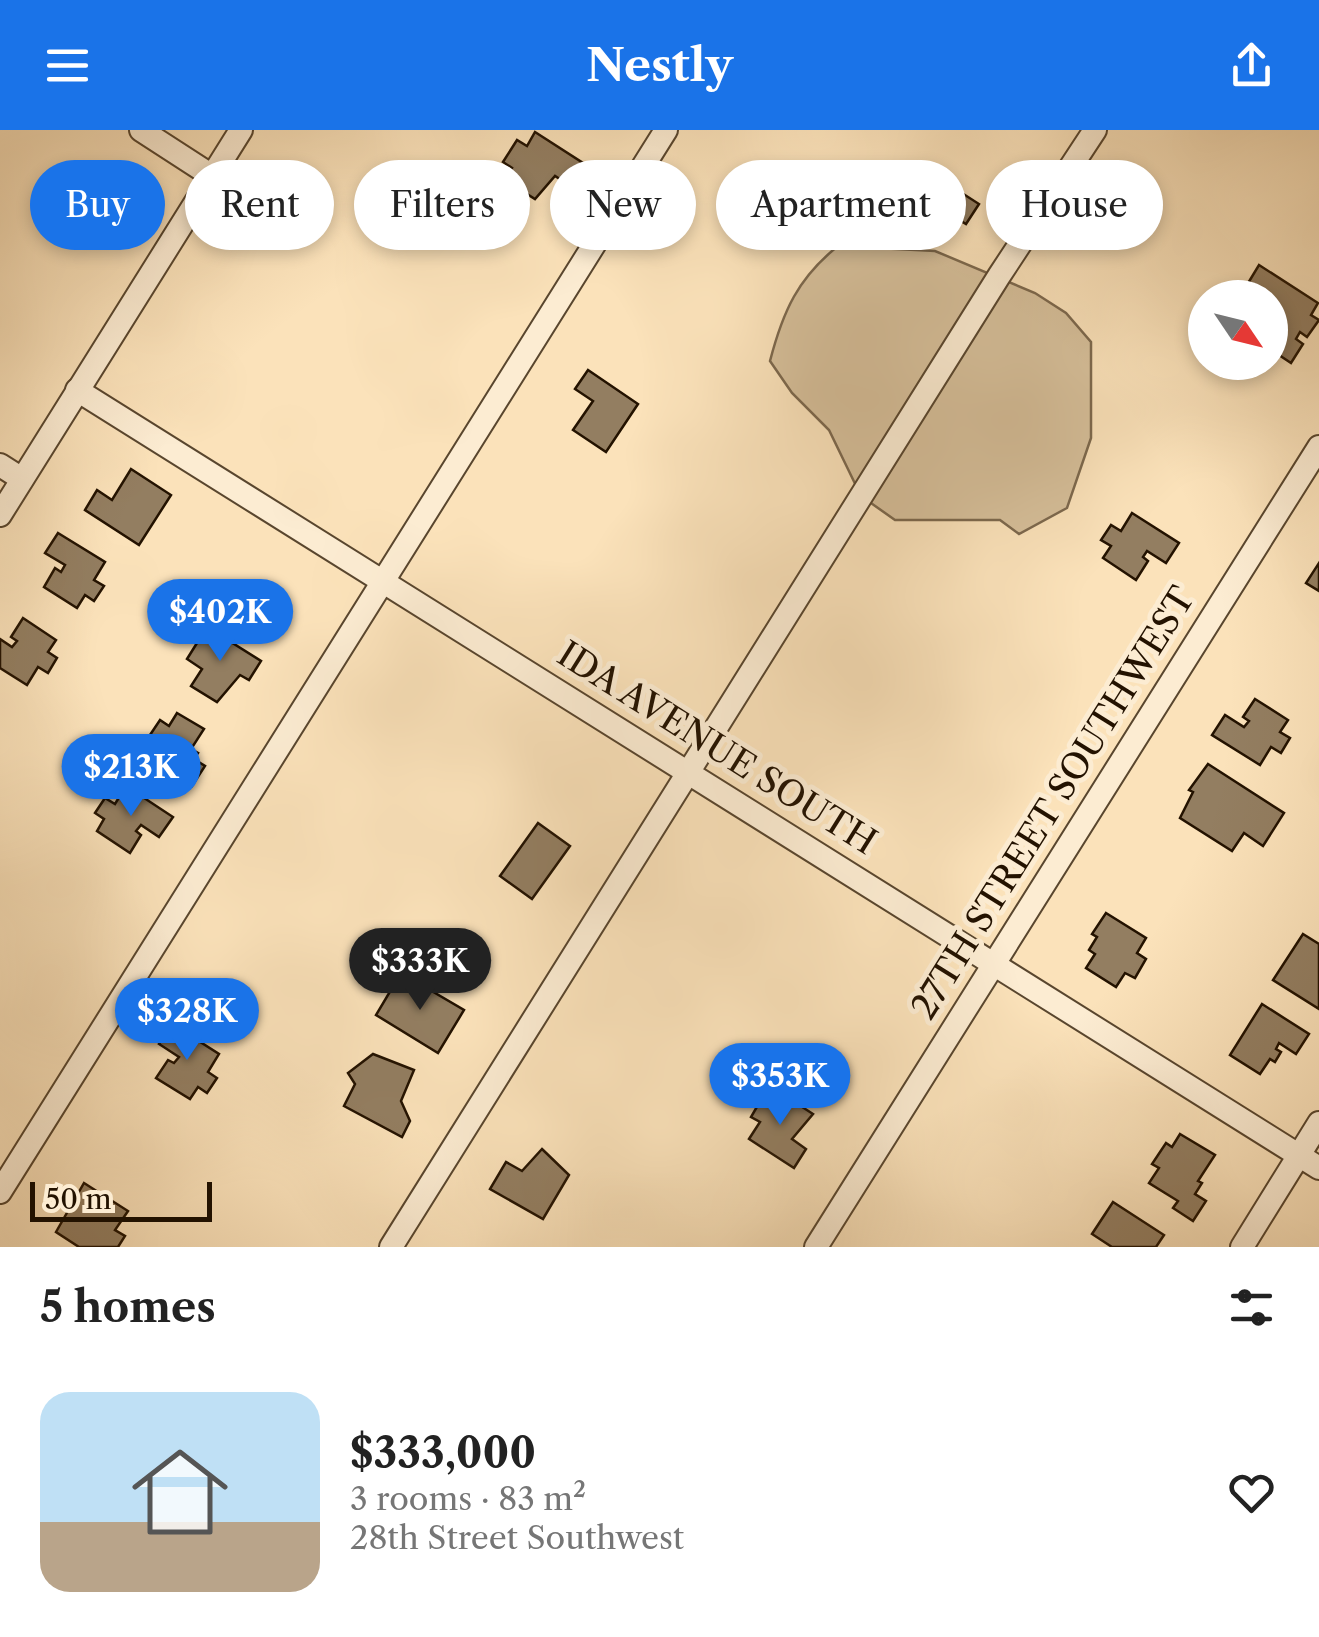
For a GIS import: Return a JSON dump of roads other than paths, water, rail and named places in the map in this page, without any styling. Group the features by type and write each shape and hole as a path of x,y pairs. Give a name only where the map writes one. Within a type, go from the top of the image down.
{"street":[{"path":"141,130 187,160"},
{"path":"222,160 241,130"},
{"path":"0,1192 666,130"},
{"path":"392,1247 1095,130"},
{"path":"0,514 185,219"},
{"name":"IDA AVENUE SOUTH","path":"77,390 1309,1161"},
{"name":"27TH STREET SOUTHWEST","path":"816,1247 1319,446"},
{"path":"0,465 22,479"},
{"path":"1242,1247 1309,1161 1319,1123"}]}
